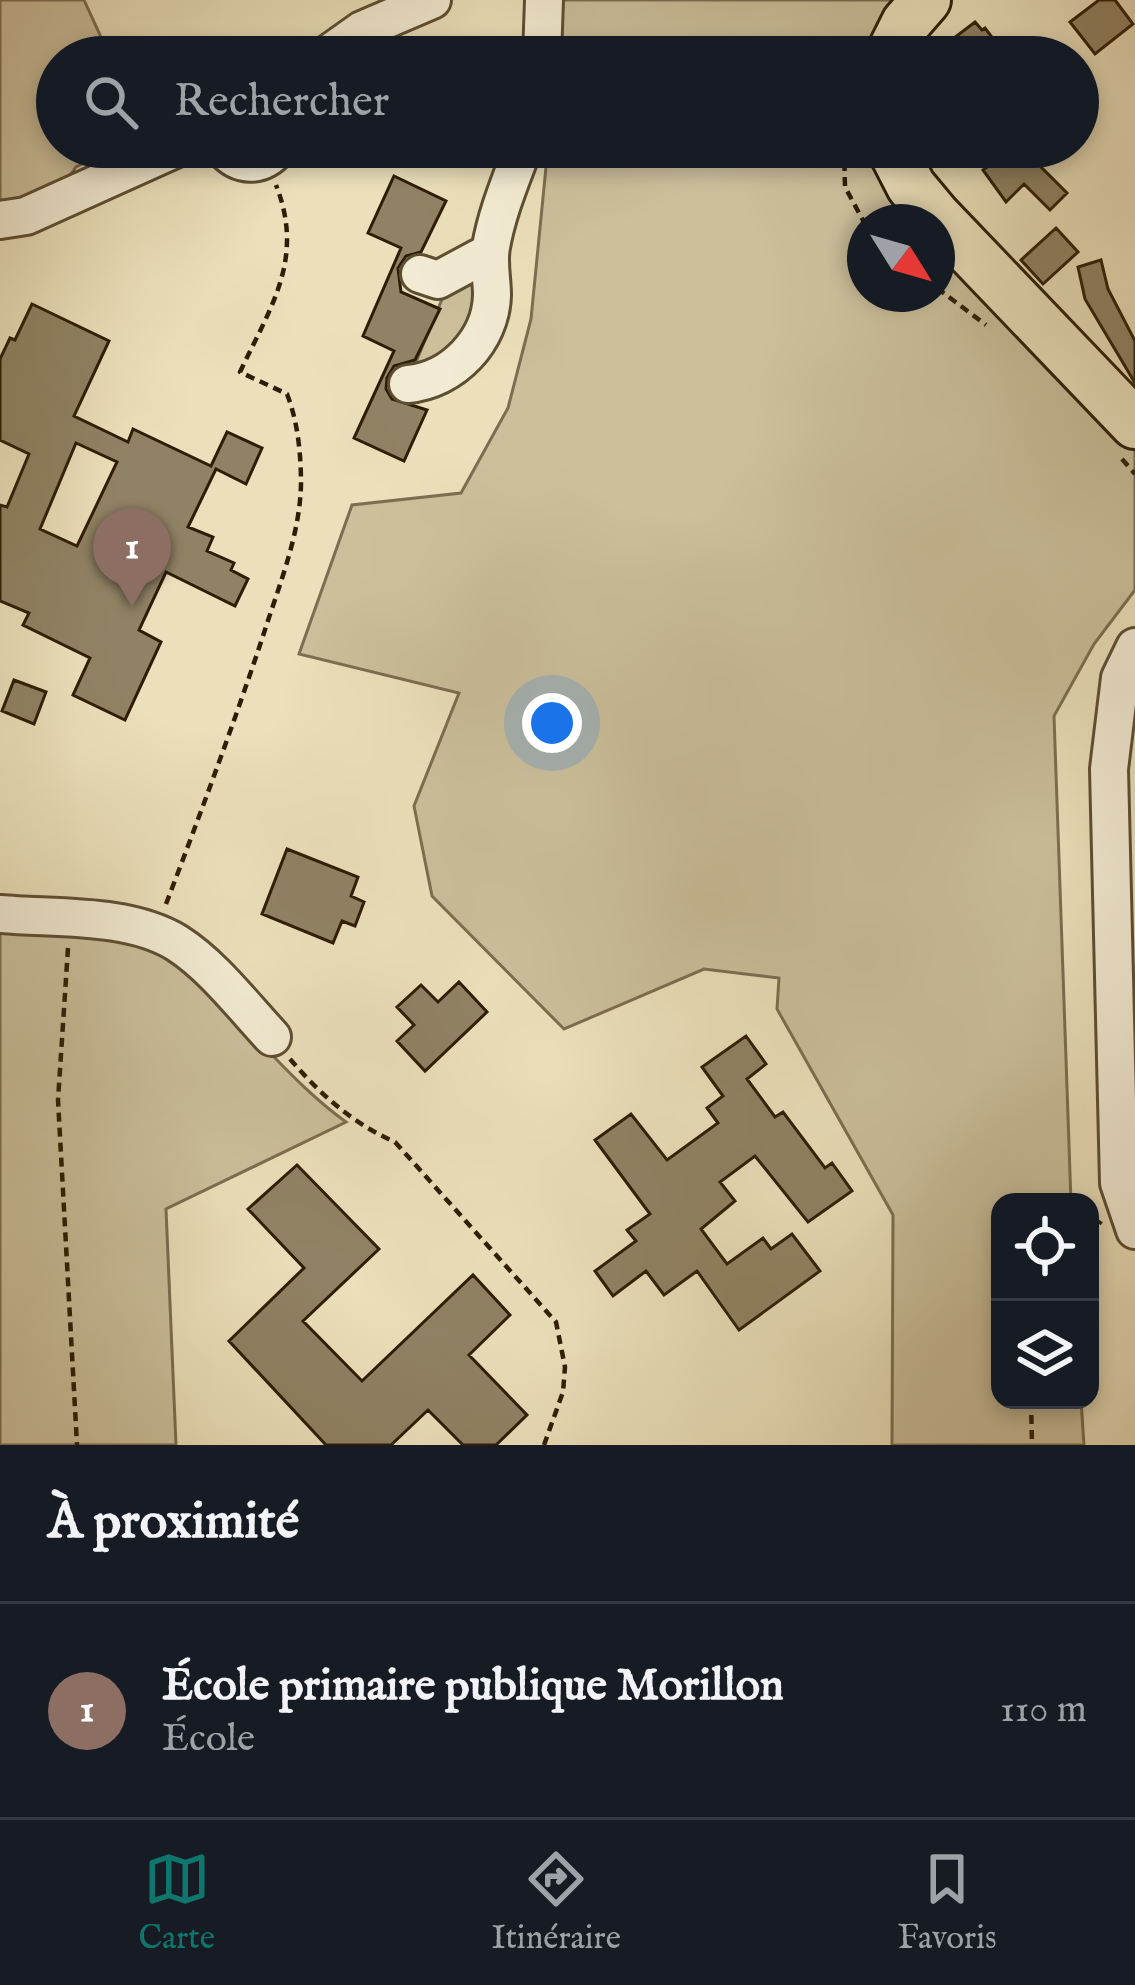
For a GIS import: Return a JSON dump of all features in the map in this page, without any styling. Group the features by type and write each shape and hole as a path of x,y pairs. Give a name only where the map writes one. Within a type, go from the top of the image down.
{"main road":[{"path":"900,36 926,0"},
{"path":"902,168 936,216 1135,424"}],"street":[{"path":"354,36 432,0"},
{"path":"543,36 544,0"},
{"path":"74,194 79,168"},
{"path":"0,220 26,216 132,168"},
{"path":"409,383 424,382 460,362 483,334 492,296 490,252 515,168"},
{"path":"421,274 438,280 490,252"},
{"path":"1135,647 1120,678 1108,784 1119,1183 1135,1230"},
{"path":"0,914 156,932 194,956 272,1036"}],"path":[{"path":"156,932 224,753 267,622 293,538 301,488 294,411 287,394 240,372 275,298 290,233 275,168"},
{"path":"845,168 845,188 854,204"},
{"path":"70,920 58,1100 77,1445"},
{"path":"272,1036 338,1109 365,1129 395,1142 556,1322 566,1367 559,1407 544,1445"},
{"path":"1031,1409 1032,1445"}],"shaded area":[{"path":"0,0 84,0 100,36 36,36 36,168 75,168 66,181 14,206 0,199"},
{"path":"553,0 898,0 882,36 552,36"},
{"path":"546,168 882,168 904,204 847,204 847,312 955,312 955,263 1135,451 1135,590 1094,644 1054,716 1071,1193 991,1193 991,1409 1082,1409 1084,1445 892,1445 893,1215 777,1009 779,978 704,969 564,1029 432,896 414,806 459,693 299,654 352,505 461,493 508,408 531,319"},
{"path":"481,267 482,319 434,365 416,362 445,292"},
{"path":"0,929 98,937 162,954 346,1122 166,1209 176,1445 0,1445"}],"building":[{"path":"1099,0 1115,0 1133,24 1099,51 1099,36 1081,36 1070,22"},
{"path":"975,22 991,36 957,36"},
{"path":"1042,168 1067,193 1050,210 1024,184 1006,202 983,170"},
{"path":"394,176 446,201 421,252 406,256 398,268 401,292 440,309 415,360 394,366 387,378 392,399 427,410 404,461 354,438 394,351 363,336 401,248 368,233"},
{"path":"1056,228 1078,252 1043,284 1021,260"},
{"path":"1101,260 1108,289 1135,341 1135,383 1085,299 1078,267"},
{"path":"32,304 109,341 74,416 128,442 133,429 211,466 227,432 262,448 246,484 216,469 188,527 213,537 207,551 234,563 231,570 248,579 235,606 166,572 139,630 161,642 125,720 73,695 90,658 23,625 29,613 0,601 0,505 7,507 29,454 0,440 0,359 10,338 15,340","holes":["76,443 117,462 77,546 40,529"]},
{"path":"14,680 46,692 34,724 2,711"},
{"path":"287,849 358,877 351,896 364,902 355,926 342,921 333,943 262,914"},
{"path":"459,982 487,1012 425,1071 397,1041 414,1025 397,1007 421,985 438,1002"},
{"path":"746,1036 766,1064 747,1079 775,1117 783,1112 825,1168 832,1163 852,1191 808,1222 755,1156 720,1182 735,1201 701,1229 727,1264 763,1238 771,1249 792,1234 820,1271 739,1330 697,1271 664,1295 646,1271 613,1296 595,1271 636,1241 627,1230 650,1214 595,1140 631,1114 667,1160 718,1123 707,1108 723,1096 702,1067"},
{"path":"297,1165 379,1249 303,1321 362,1381 473,1275 510,1315 469,1355 527,1415 496,1445 463,1445 428,1410 391,1445 326,1445 229,1341 304,1268 248,1209"}],"place":[{"name":"École primaire publique Morillon","path":"132,607"}]}
